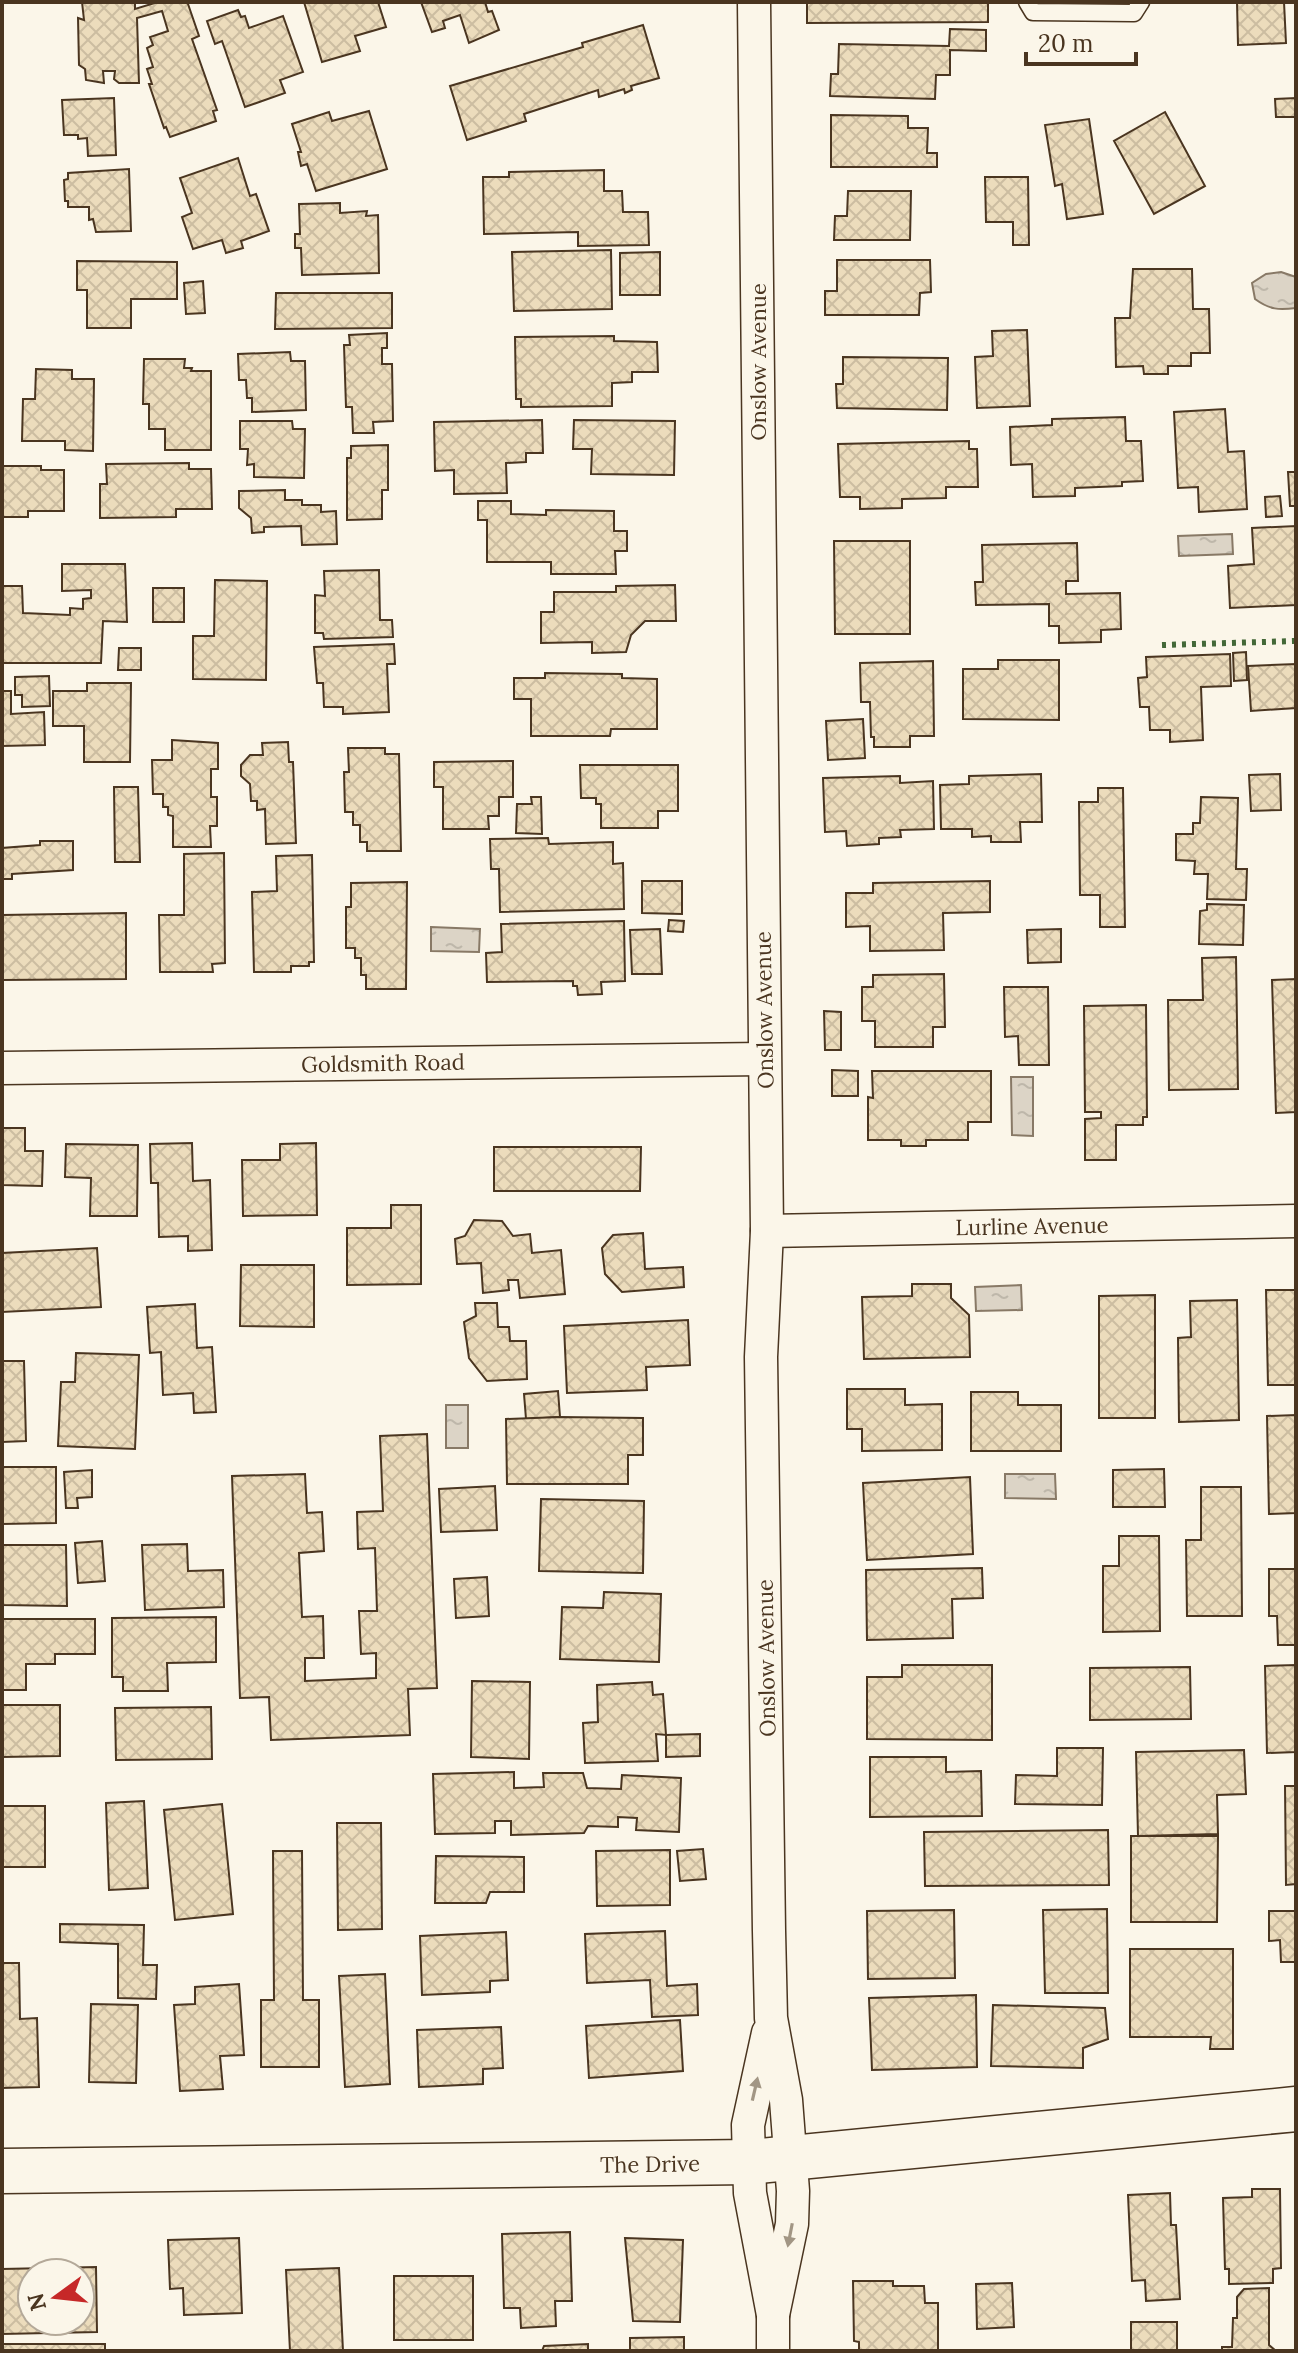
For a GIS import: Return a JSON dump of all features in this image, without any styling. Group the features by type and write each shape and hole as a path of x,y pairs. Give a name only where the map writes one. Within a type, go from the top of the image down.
{"main road":[{"name":"The Drive","path":"2,2171 769,2160 1296,2109"}],"street":[{"name":"Onslow Avenue","path":"754,2 767,1231 761,1357 771,2018 786,2100 769,2160 750,2193 773,2315 773,2351"},
{"name":"Goldsmith Road","path":"2,1068 764,1059"},
{"name":"Lurline Avenue","path":"767,1231 1296,1221"},
{"name":"Onslow Avenue","path":"769,2160 792,2224 773,2315"}],"lane":[{"path":"1027,2 1033,12 1134,13 1141,2"}],"water":[{"path":"1281,272 1296,277 1296,308 1275,308 1255,299 1252,283 1266,274"},
{"path":"1232,534 1233,554 1179,556 1178,536"},
{"path":"431,927 480,929 479,952 431,951"},
{"path":"1011,1077 1033,1077 1033,1136 1012,1135"},
{"path":"1021,1285 1022,1310 976,1311 975,1287"},
{"path":"446,1405 468,1405 468,1448 446,1448"},
{"path":"1005,1474 1055,1474 1056,1499 1005,1498"}],"building":[{"path":"82,2 135,2 135,9 158,2 186,2 199,36 192,39 217,110 213,111 216,121 170,137 164,128 147,69 153,67 147,48 153,45 150,37 168,31 162,11 137,18 139,83 119,83 114,79 115,71 103,71 104,83 86,80 85,69 79,65 78,18 84,20"},
{"path":"304,2 378,2 386,27 355,36 360,51 322,62"},
{"path":"421,2 485,2 499,30 469,43 460,15 443,21 445,28 432,32"},
{"path":"807,2 988,2 988,22 807,23"},
{"path":"1237,2 1284,2 1286,43 1238,45"},
{"path":"238,10 241,17 245,16 249,28 283,16 303,72 280,80 285,93 245,107 222,41 215,44 207,21"},
{"path":"643,25 659,78 631,86 632,90 625,93 624,89 599,97 598,90 524,114 526,121 467,140 450,86 583,47 582,43"},
{"path":"950,29 986,30 986,51 950,50 950,75 936,75 935,99 830,96 831,74 838,74 839,44 949,46"},
{"path":"114,98 116,155 88,156 87,138 64,135 62,100"},
{"path":"1296,98 1296,117 1276,117 1275,99"},
{"path":"369,111 387,169 316,191 307,164 301,166 298,152 301,152 292,124 329,112 332,121"},
{"path":"1165,112 1205,186 1154,214 1114,141"},
{"path":"831,115 908,116 908,128 928,128 927,153 937,153 937,167 831,167"},
{"path":"1089,119 1103,214 1067,219 1062,184 1055,186 1045,125"},
{"path":"238,158 250,196 256,194 269,231 241,241 243,248 226,253 222,240 193,249 182,217 192,213 180,178"},
{"path":"129,169 131,231 96,232 93,219 89,220 89,207 68,207 64,180 68,179 68,173"},
{"path":"604,170 604,191 622,191 623,212 648,212 649,245 578,246 578,232 484,234 483,177 509,177 509,172"},
{"path":"985,177 1028,177 1029,245 1013,245 1013,222 986,222"},
{"path":"848,191 911,191 910,240 834,240 835,216 847,216"},
{"path":"340,203 340,213 367,211 366,216 378,215 379,273 302,275 301,248 295,248 295,234 300,234 299,204"},
{"path":"611,250 612,309 514,311 512,252"},
{"path":"660,252 660,295 620,295 620,253"},
{"path":"837,260 930,260 931,292 920,293 919,315 825,315 825,291 837,291"},
{"path":"77,261 177,262 177,299 131,299 131,328 87,328 87,290 77,290"},
{"path":"1133,269 1192,269 1193,309 1209,309 1210,353 1191,353 1191,366 1168,366 1168,374 1144,374 1143,366 1116,367 1115,318 1130,318"},
{"path":"203,281 205,313 186,314 184,283"},
{"path":"276,293 392,293 392,328 275,329"},
{"path":"1027,330 1030,406 977,408 975,357 993,356 992,331"},
{"path":"387,333 387,348 382,348 382,364 392,364 393,421 373,422 374,433 353,433 352,407 346,407 344,345 350,345 349,335"},
{"path":"614,336 614,341 657,342 658,372 632,372 632,382 612,383 612,406 521,407 521,399 516,399 515,337"},
{"path":"290,352 291,361 305,361 306,410 252,412 252,398 247,398 246,380 239,380 238,354"},
{"path":"843,357 948,358 947,410 837,408 836,384 843,384"},
{"path":"144,359 185,359 184,368 211,371 211,450 165,450 165,429 149,429 149,404 143,404"},
{"path":"36,369 72,370 72,379 94,379 93,451 65,450 65,441 22,441 23,399 35,399"},
{"path":"1225,409 1228,452 1244,451 1247,509 1199,512 1198,487 1178,488 1174,412"},
{"path":"1125,417 1126,441 1141,441 1143,481 1122,482 1122,486 1075,488 1075,496 1033,497 1032,464 1011,465 1010,427 1052,425 1052,419"},
{"path":"542,420 543,453 526,453 526,462 506,463 507,493 454,494 454,470 435,471 434,422"},
{"path":"574,420 675,421 674,475 591,474 592,449 573,449"},
{"path":"240,421 292,421 293,429 305,429 304,478 254,477 254,464 247,465 248,449 240,449"},
{"path":"969,441 969,449 977,449 978,487 946,487 946,498 902,499 902,508 860,509 860,497 840,497 838,444"},
{"path":"388,445 388,490 382,490 382,519 347,520 347,458 351,458 351,446"},
{"path":"189,463 189,469 211,469 212,509 176,509 176,517 100,518 100,484 107,484 106,464"},
{"path":"2,466 41,466 41,470 64,470 64,511 28,511 28,517 2,517"},
{"path":"1288,472 1296,472 1296,506 1290,506"},
{"path":"285,490 285,500 302,500 302,505 321,505 321,512 336,511 337,544 302,545 301,526 264,527 264,532 252,533 251,518 239,508 239,491"},
{"path":"1280,496 1282,516 1266,517 1265,497"},
{"path":"478,501 511,501 511,514 546,515 546,510 614,511 614,531 627,531 627,551 615,551 616,574 551,574 551,562 487,562 487,520 478,520"},
{"path":"1296,526 1296,605 1230,608 1228,566 1254,564 1252,528"},
{"path":"834,541 910,541 910,634 835,634"},
{"path":"1077,543 1078,581 1066,581 1066,594 1120,593 1121,629 1101,630 1101,642 1059,643 1059,626 1049,626 1049,604 976,605 975,582 983,582 982,545"},
{"path":"62,564 125,564 127,622 103,621 101,663 2,663 2,586 22,586 23,613 70,615 70,608 83,609 83,599 91,598 91,590 62,591"},
{"path":"379,570 380,620 392,620 393,637 324,639 323,633 315,633 315,595 325,596 324,571"},
{"path":"215,580 267,581 266,680 193,679 193,636 214,636"},
{"path":"675,585 676,621 645,621 631,635 626,652 592,653 592,642 541,643 541,612 554,612 554,592 616,592 616,586"},
{"path":"153,588 184,588 184,622 153,622"},
{"path":"394,644 395,664 387,664 389,712 343,714 343,707 324,707 323,683 317,683 314,647"},
{"path":"119,648 141,648 141,670 118,670"},
{"path":"1246,652 1247,680 1234,681 1233,653"},
{"path":"1230,654 1231,686 1201,687 1203,740 1170,742 1170,730 1150,730 1149,707 1140,707 1138,678 1147,677 1146,657"},
{"path":"998,660 1059,660 1059,720 963,719 963,669 998,669"},
{"path":"933,661 934,736 910,736 910,747 874,747 870,702 861,702 860,663"},
{"path":"1296,664 1296,708 1251,711 1248,666"},
{"path":"545,673 622,674 622,678 657,679 657,729 611,729 610,736 531,736 531,699 514,699 514,678 545,678"},
{"path":"49,676 50,706 22,707 22,695 15,695 15,677"},
{"path":"87,683 131,683 130,762 84,762 84,726 53,726 53,691 87,691"},
{"path":"2,691 11,691 11,714 44,712 45,745 2,746"},
{"path":"863,719 865,758 828,760 826,721"},
{"path":"172,740 218,743 218,769 211,769 211,797 217,797 217,826 210,826 211,847 173,847 173,816 168,815 168,807 163,807 163,794 153,794 152,760 172,760"},
{"path":"288,742 289,762 293,762 296,843 266,844 265,809 257,810 257,801 251,801 250,784 241,776 241,765 250,755 263,755 262,743"},
{"path":"348,748 385,748 385,754 399,754 401,851 367,851 367,842 360,842 360,825 353,825 353,812 345,812 344,772 349,772"},
{"path":"513,761 513,797 499,797 499,816 488,816 489,829 443,829 443,787 434,787 434,762"},
{"path":"580,765 678,765 678,811 658,811 658,828 601,828 601,804 596,804 596,798 581,798"},
{"path":"1041,774 1042,822 1020,822 1021,842 991,842 991,836 972,837 972,829 941,829 940,785 969,784 969,776"},
{"path":"1280,774 1281,810 1251,811 1249,775"},
{"path":"900,776 900,783 933,781 934,829 900,830 901,837 879,838 879,844 847,846 846,831 825,832 823,778"},
{"path":"114,787 138,787 140,862 115,862"},
{"path":"1098,788 1123,788 1125,927 1100,927 1100,895 1080,895 1079,802 1098,802"},
{"path":"531,797 541,797 542,834 516,833 517,804 532,804"},
{"path":"1201,797 1238,798 1236,869 1247,869 1246,900 1207,899 1208,874 1194,874 1195,861 1176,860 1176,834 1193,834 1193,823 1200,823"},
{"path":"548,838 549,844 613,842 613,864 623,863 624,909 500,912 499,869 491,869 490,839"},
{"path":"40,841 73,841 73,870 12,874 12,879 2,879 2,848 40,845"},
{"path":"224,853 225,963 212,964 213,972 160,972 159,915 184,915 184,854"},
{"path":"312,855 314,962 309,962 309,966 291,966 291,972 254,972 252,892 277,891 276,856"},
{"path":"642,881 682,881 682,914 642,913"},
{"path":"990,881 990,912 943,913 944,950 870,951 870,926 846,927 846,893 873,893 873,883"},
{"path":"407,882 406,989 366,989 366,975 361,975 361,958 355,958 355,948 346,948 346,907 351,907 351,883"},
{"path":"1207,904 1244,905 1243,945 1199,944 1200,911 1207,910"},
{"path":"126,913 126,979 2,980 2,915"},
{"path":"669,920 684,921 683,932 668,931"},
{"path":"624,921 625,981 601,982 602,994 578,995 573,981 487,982 486,953 502,952 501,924"},
{"path":"660,929 662,974 632,974 630,930"},
{"path":"1061,929 1061,962 1028,963 1027,930"},
{"path":"1236,957 1238,1089 1169,1090 1168,1000 1203,1000 1202,958"},
{"path":"944,974 945,1027 933,1027 933,1047 875,1047 875,1021 862,1021 862,987 873,987 873,975"},
{"path":"1296,979 1296,1112 1276,1113 1272,980"},
{"path":"1004,987 1048,987 1049,1065 1019,1065 1018,1036 1005,1037"},
{"path":"1146,1005 1147,1117 1143,1117 1143,1125 1116,1125 1116,1160 1085,1160 1085,1119 1101,1118 1101,1112 1085,1112 1084,1006"},
{"path":"824,1011 841,1012 841,1050 825,1050"},
{"path":"832,1070 858,1071 858,1096 832,1096"},
{"path":"872,1071 991,1071 991,1122 968,1122 968,1140 926,1140 926,1146 901,1146 901,1140 868,1140 868,1097 873,1098"},
{"path":"2,1128 25,1128 25,1151 43,1151 42,1186 2,1185"},
{"path":"192,1143 193,1181 210,1180 212,1250 188,1251 188,1236 159,1237 158,1183 151,1183 150,1144"},
{"path":"316,1143 317,1215 243,1216 242,1160 280,1160 280,1144"},
{"path":"66,1144 138,1145 137,1216 90,1216 91,1178 65,1177"},
{"path":"494,1147 641,1147 640,1191 494,1191"},
{"path":"391,1205 421,1205 421,1284 347,1285 347,1228 391,1228"},
{"path":"474,1220 502,1221 513,1236 530,1234 532,1253 561,1250 565,1294 520,1298 518,1280 508,1280 509,1290 483,1293 481,1263 457,1264 455,1239 465,1236"},
{"path":"643,1233 645,1269 683,1267 684,1287 622,1292 605,1274 602,1248 613,1235"},
{"path":"97,1248 101,1307 2,1312 2,1253"},
{"path":"241,1265 314,1265 314,1327 240,1326"},
{"path":"912,1284 951,1284 951,1298 969,1315 970,1357 864,1359 862,1297 912,1296"},
{"path":"1266,1290 1296,1290 1296,1385 1268,1385"},
{"path":"1155,1295 1155,1418 1099,1418 1099,1296"},
{"path":"1237,1300 1239,1420 1179,1422 1178,1338 1191,1337 1190,1301"},
{"path":"475,1303 497,1303 498,1327 509,1327 510,1341 526,1341 527,1379 487,1381 469,1358 464,1322 476,1316"},
{"path":"195,1304 197,1348 212,1347 216,1412 194,1413 193,1393 163,1395 161,1352 150,1353 147,1307"},
{"path":"688,1320 690,1365 646,1367 647,1390 567,1393 564,1326"},
{"path":"76,1353 139,1355 135,1449 58,1446 61,1382 75,1382"},
{"path":"2,1361 24,1361 26,1441 2,1442"},
{"path":"847,1389 905,1389 905,1405 942,1404 942,1450 862,1451 862,1429 847,1429"},
{"path":"558,1391 560,1417 526,1419 524,1394"},
{"path":"971,1392 1018,1392 1018,1405 1061,1405 1061,1451 971,1451"},
{"path":"1296,1415 1296,1513 1269,1514 1267,1416"},
{"path":"643,1418 643,1455 628,1455 628,1484 507,1484 506,1419"},
{"path":"427,1434 437,1688 408,1689 410,1735 271,1740 269,1697 240,1698 232,1476 305,1474 307,1513 322,1512 324,1551 299,1553 302,1617 323,1616 324,1658 305,1658 305,1681 376,1678 376,1653 361,1654 359,1611 377,1611 375,1548 358,1549 357,1512 383,1511 380,1436"},
{"path":"2,1467 56,1467 56,1523 2,1524"},
{"path":"1164,1469 1165,1507 1113,1507 1113,1470"},
{"path":"92,1470 92,1497 77,1498 78,1508 66,1508 64,1472"},
{"path":"970,1477 973,1554 867,1560 863,1483"},
{"path":"495,1486 497,1530 441,1532 439,1489"},
{"path":"1201,1487 1241,1487 1242,1616 1187,1616 1186,1540 1201,1540"},
{"path":"541,1499 644,1501 643,1573 539,1571"},
{"path":"1119,1536 1159,1536 1160,1631 1103,1632 1103,1566 1119,1566"},
{"path":"102,1541 105,1581 78,1583 75,1543"},
{"path":"187,1544 188,1571 223,1570 224,1607 145,1610 142,1545"},
{"path":"2,1545 66,1545 67,1606 2,1605"},
{"path":"982,1568 983,1598 952,1599 953,1638 867,1640 866,1570"},
{"path":"1269,1569 1296,1569 1296,1645 1278,1645 1277,1616 1269,1616"},
{"path":"487,1577 489,1616 456,1618 454,1579"},
{"path":"604,1592 661,1594 659,1662 560,1659 562,1607 603,1608"},
{"path":"216,1617 216,1662 167,1663 168,1691 123,1691 123,1677 112,1677 112,1618"},
{"path":"2,1619 95,1619 95,1654 55,1654 55,1664 26,1664 26,1690 2,1690"},
{"path":"902,1665 992,1665 992,1740 867,1739 867,1677 902,1677"},
{"path":"1296,1665 1296,1752 1267,1753 1265,1666"},
{"path":"1190,1667 1191,1719 1090,1720 1090,1668"},
{"path":"472,1681 530,1682 529,1759 471,1757"},
{"path":"652,1682 653,1695 663,1694 666,1735 656,1734 658,1761 585,1763 583,1723 598,1722 597,1685"},
{"path":"2,1705 60,1705 60,1756 2,1757"},
{"path":"211,1707 212,1759 116,1760 115,1708"},
{"path":"700,1734 700,1756 666,1757 666,1735"},
{"path":"1057,1748 1103,1748 1102,1805 1015,1804 1016,1775 1057,1776"},
{"path":"1244,1750 1246,1794 1217,1795 1218,1834 1138,1836 1136,1752"},
{"path":"870,1757 946,1757 946,1772 981,1771 982,1816 870,1817"},
{"path":"514,1772 514,1788 544,1787 543,1773 583,1773 587,1788 621,1789 622,1775 681,1778 679,1832 636,1830 637,1818 618,1817 618,1827 588,1826 584,1833 511,1835 511,1821 495,1821 495,1833 435,1834 433,1774"},
{"path":"1285,1786 1296,1786 1296,1884 1286,1885"},
{"path":"144,1801 148,1888 109,1890 106,1803"},
{"path":"222,1804 233,1914 175,1920 164,1810"},
{"path":"2,1806 45,1806 45,1867 2,1867"},
{"path":"337,1823 381,1823 382,1929 338,1930"},
{"path":"1108,1830 1109,1885 925,1886 924,1832"},
{"path":"1131,1836 1218,1836 1217,1922 1131,1922"},
{"path":"703,1849 706,1879 680,1881 677,1851"},
{"path":"670,1850 670,1905 597,1906 596,1851"},
{"path":"273,1851 302,1851 303,2000 319,2000 319,2067 261,2067 261,2000 274,2000"},
{"path":"436,1856 524,1857 524,1892 490,1892 486,1903 435,1903"},
{"path":"1107,1909 1108,1993 1045,1993 1043,1910"},
{"path":"954,1910 955,1978 868,1979 867,1911"},
{"path":"1269,1911 1296,1911 1296,1962 1281,1962 1280,1940 1269,1941"},
{"path":"60,1924 144,1925 143,1965 157,1965 156,1999 118,1998 118,1944 60,1942"},
{"path":"665,1931 667,1986 697,1984 698,2015 652,2017 650,1980 587,1983 585,1934"},
{"path":"506,1932 508,1980 490,1981 490,1992 422,1995 420,1936"},
{"path":"1130,1949 1233,1949 1233,2049 1210,2049 1211,2037 1130,2037"},
{"path":"2,1963 19,1963 20,2019 37,2018 39,2087 2,2088"},
{"path":"385,1974 390,2084 345,2087 339,1976"},
{"path":"239,1984 244,2055 220,2056 223,2089 180,2091 174,2005 195,2004 195,1987"},
{"path":"976,1995 977,2067 872,2070 869,1998"},
{"path":"91,2004 138,2005 136,2083 89,2082"},
{"path":"993,2005 1105,2008 1108,2039 1083,2048 1083,2068 991,2066"},
{"path":"680,2020 683,2071 589,2078 586,2026"},
{"path":"501,2027 503,2068 483,2069 483,2084 419,2087 417,2030"},
{"path":"1252,2189 1280,2189 1281,2268 1273,2269 1273,2283 1229,2284 1229,2269 1225,2269 1223,2198 1252,2197"},
{"path":"1170,2193 1171,2225 1176,2225 1180,2299 1146,2301 1145,2280 1132,2281 1128,2195"},
{"path":"570,2232 572,2301 555,2301 556,2326 521,2328 520,2308 504,2308 502,2234"},
{"path":"239,2238 242,2313 184,2315 183,2288 170,2289 168,2240"},
{"path":"625,2238 683,2240 680,2322 633,2321"},
{"path":"339,2268 343,2351 290,2351 286,2270"},
{"path":"2,2269 16,2269 16,2334 2,2334"},
{"path":"394,2276 473,2276 473,2340 394,2340"},
{"path":"853,2281 893,2281 893,2286 924,2286 925,2303 938,2303 938,2351 859,2351 859,2342 854,2341"},
{"path":"1012,2283 1014,2327 977,2329 976,2284"},
{"path":"1269,2288 1269,2345 1276,2351 1222,2351 1222,2347 1232,2347 1237,2297 1244,2289"},
{"path":"1131,2322 1177,2322 1177,2351 1131,2351"},
{"path":"684,2337 684,2351 630,2351 630,2338"},
{"path":"2,2344 105,2344 105,2351 2,2351"},
{"path":"588,2344 588,2351 542,2351 544,2346"}],"hedge":[{"path":"1162,645 1296,641"}]}
